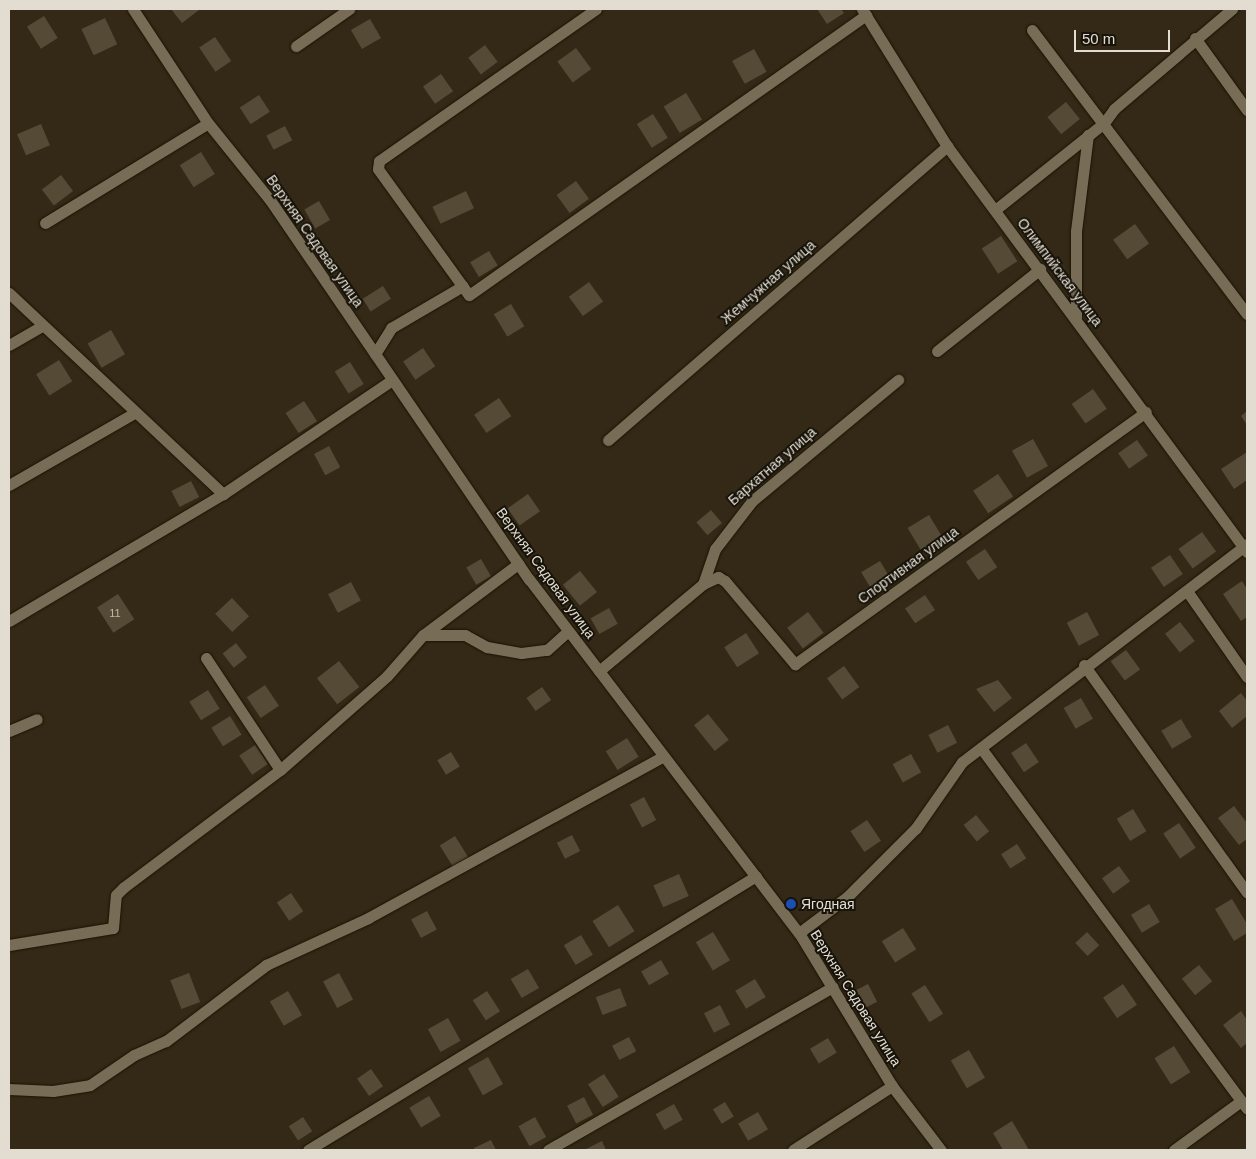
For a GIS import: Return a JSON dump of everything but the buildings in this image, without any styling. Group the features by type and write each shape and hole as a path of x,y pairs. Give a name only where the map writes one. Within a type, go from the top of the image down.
{"street":[{"name":"Верхняя Садовая улица","path":"134,9 208,123 270,200 518,564 799,933 892,1086 941,1150"},
{"path":"296,46 349,9"},
{"path":"596,9 379,161 378,169 469,295 864,12"},
{"path":"995,210 1104,123 1195,38 1232,9"},
{"name":"Олимпийская улица","path":"864,12 947,146 1246,547"},
{"path":"1032,30 1247,314"},
{"path":"1195,38 1247,110"},
{"path":"45,223 208,123"},
{"path":"1076,318 1076,231 1088,135"},
{"name":"Жемчужная улица","path":"608,440 947,146"},
{"path":"937,351 1040,269"},
{"path":"374,354 391,328 463,286"},
{"path":"9,294 223,494"},
{"path":"9,345 42,325"},
{"path":"9,621 223,494 392,380"},
{"name":"Бархатная улица","path":"703,584 715,549 733,521 898,380"},
{"path":"9,485 136,412"},
{"name":"Спортивная улица","path":"703,584 718,577 725,581 795,664 1146,412"},
{"path":"799,933 867,879 916,828 962,762 1084,665 1246,547"},
{"path":"9,945 113,928 116,895 124,887 280,770 387,676 423,635 518,564"},
{"path":"599,671 703,584"},
{"path":"1188,591 1247,677"},
{"path":"423,635 458,634 487,647 521,653 547,650 568,631"},
{"path":"206,658 280,770"},
{"path":"1084,665 1247,893"},
{"path":"9,731 37,719"},
{"path":"981,748 1244,1105 1174,1150"},
{"path":"9,1090 53,1091 90,1084 134,1055 166,1042 266,966 368,918 664,756"},
{"path":"308,1150 756,876"},
{"path":"548,1150 833,987"},
{"path":"793,1150 892,1086"}],"place":[{"name":"Ягодная","path":"791,904"}]}
